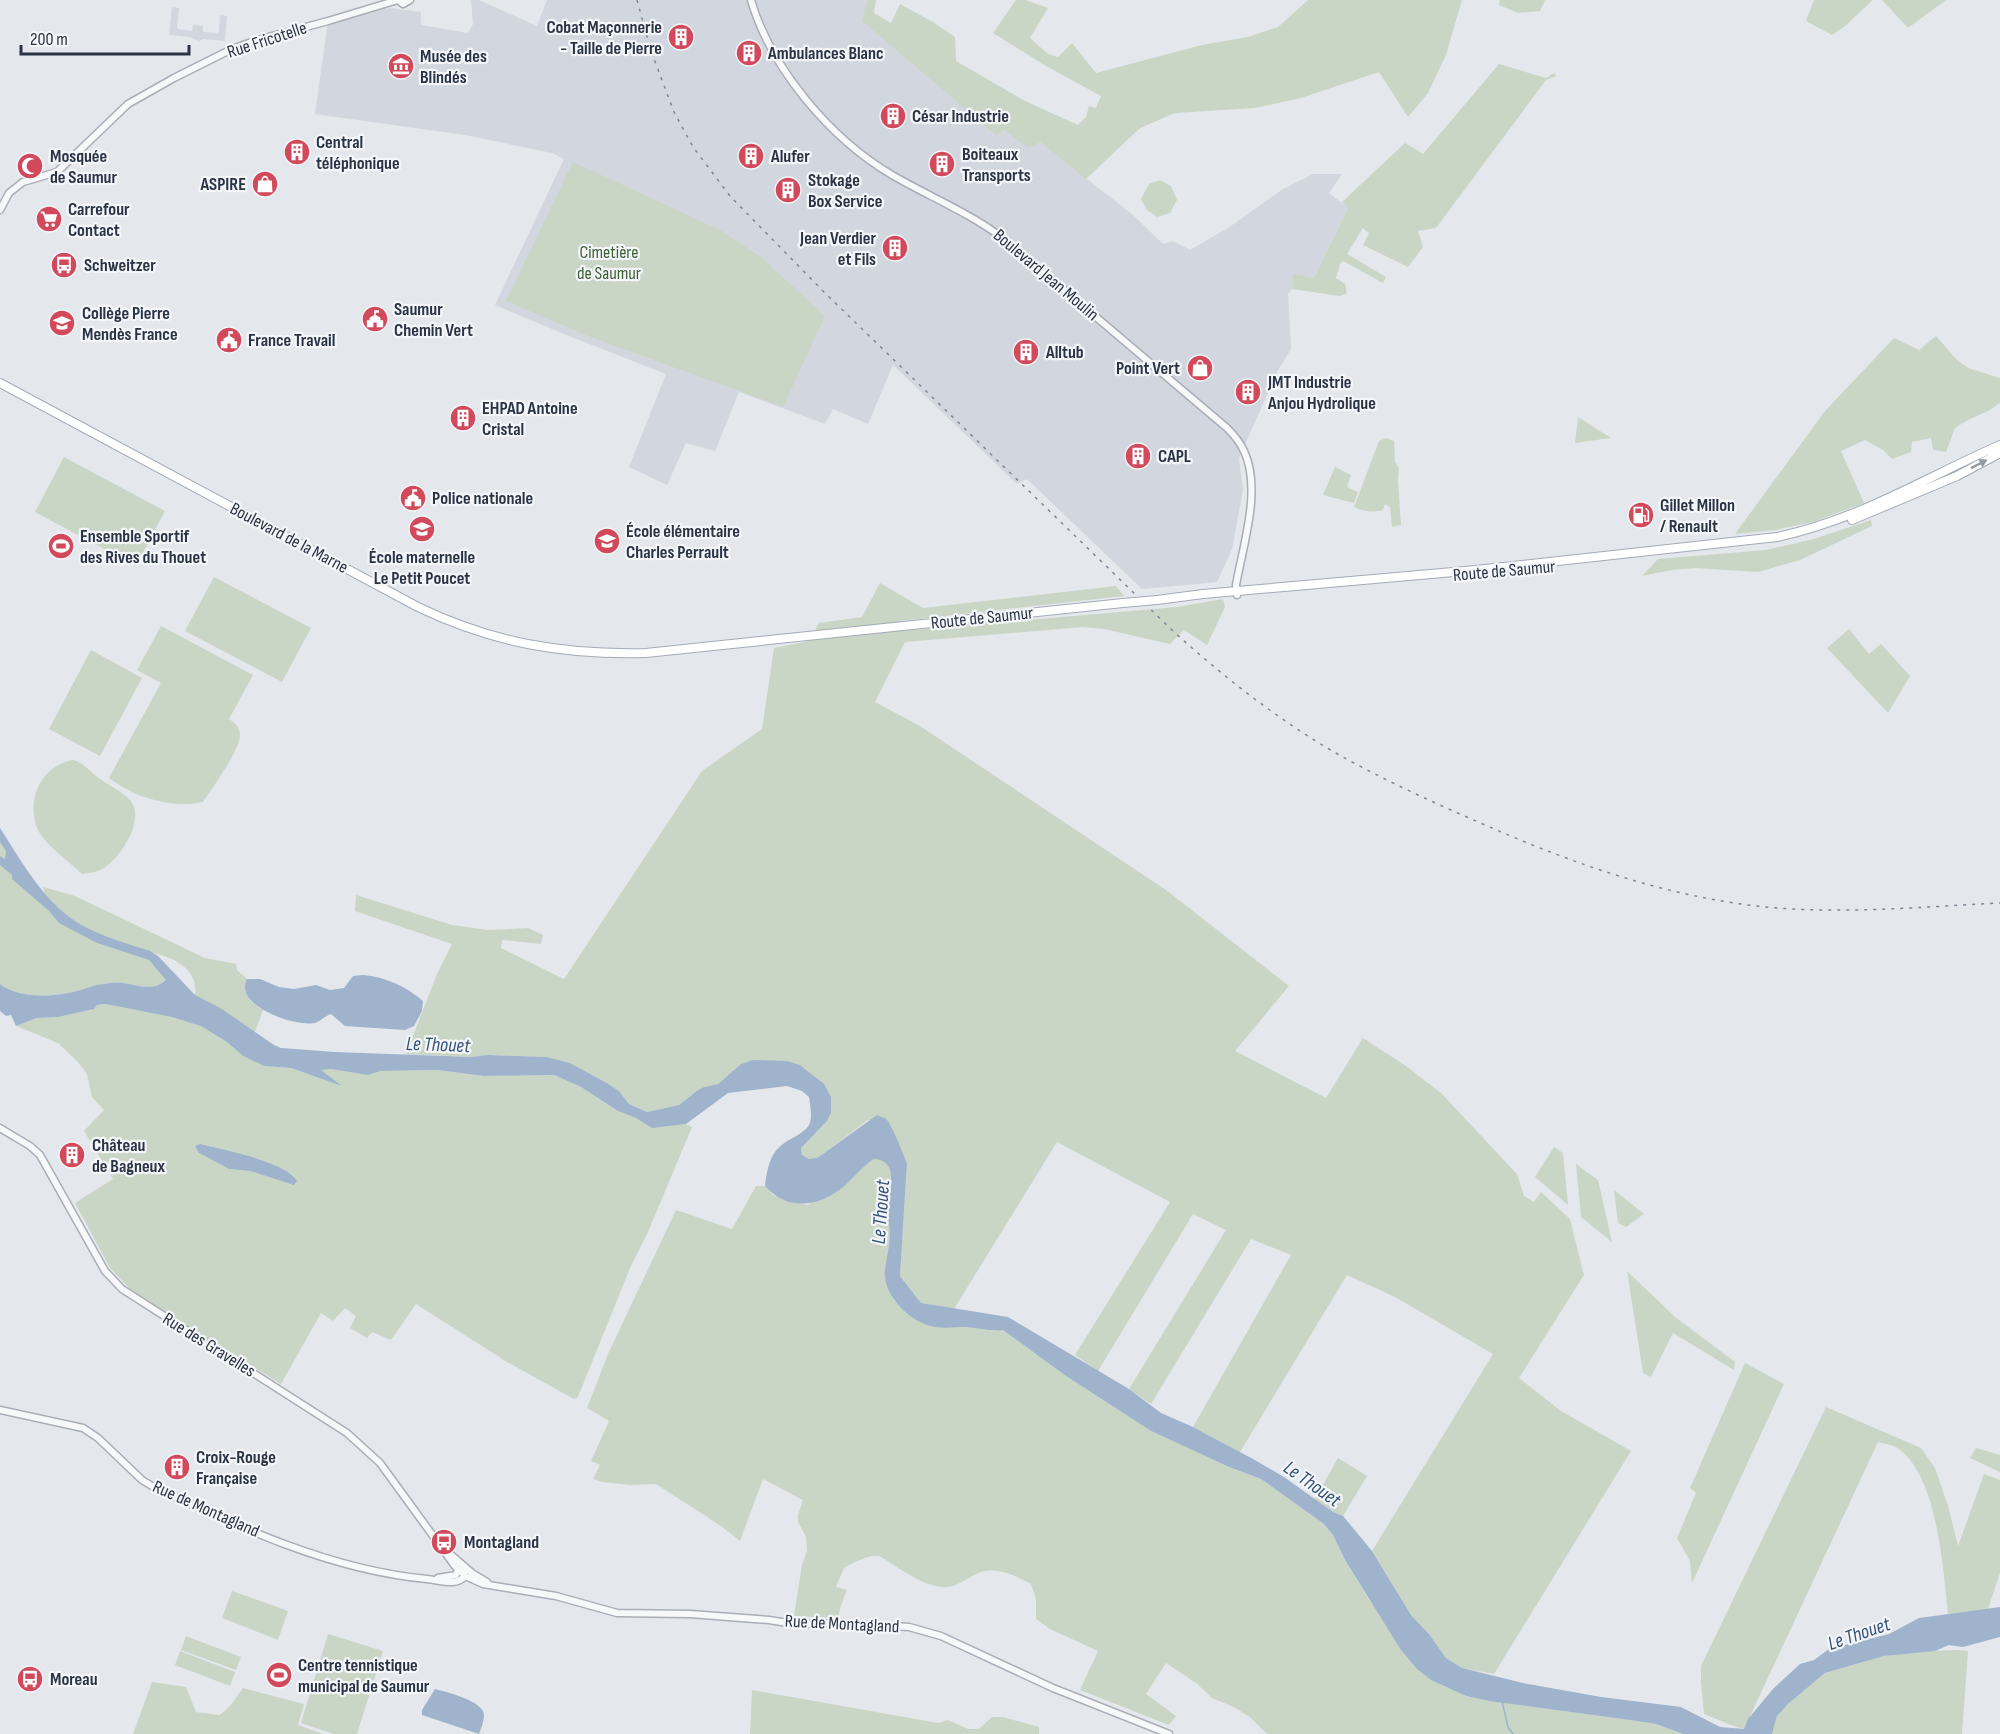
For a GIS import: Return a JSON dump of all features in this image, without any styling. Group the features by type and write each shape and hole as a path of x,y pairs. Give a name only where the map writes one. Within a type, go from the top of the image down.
{"main road":[{"name":"Boulevard de la Marne","path":"0,383 418,607 487,635 554,650 599,654 646,653 807,637"},
{"path":"1847,520 1965,460 2000,445"},
{"path":"1847,520 1957,476 2000,453"},
{"name":"Route de Saumur","path":"807,637 1743,541 1809,530 1847,520"}],"street":[{"name":"Rue Fricotelle","path":"0,210 9,194 23,182 52,174 63,167 128,104 174,78 230,50 254,41 398,0 403,4 410,0"},
{"name":"Boulevard Jean Moulin","path":"751,0 771,46 800,93 851,145 890,174 993,231 1227,428 1238,440 1245,452 1252,481 1237,593"},
{"name":"Rue des Gravelles","path":"0,1128 30,1146 40,1155 105,1271 122,1289 347,1433 380,1463 463,1572"},
{"name":"Rue de Montagland","path":"0,1410 83,1428 98,1438 142,1480 152,1486 260,1534 323,1558 392,1574 454,1582 463,1579 463,1572"},
{"name":"Rue de Montagland","path":"463,1572 483,1584 556,1596 617,1613 690,1614 794,1624 850,1624 924,1630 1053,1688 1169,1734"}],"shaded area":[{"path":"471,0 479,0 537,26 547,0 867,0 863,21 997,136 1004,130 1040,142 1133,215 1163,244 1173,241 1190,250 1228,228 1283,189 1313,174 1342,174 1329,193 1348,208 1314,278 1293,275 1292,289 1288,294 1291,349 1278,370 1239,458 1243,490 1232,549 1217,582 1142,589 1027,479 1017,484 893,365 868,424 833,409 825,424 739,392 715,451 686,443 667,485 629,467 666,374 495,305 564,159 552,153 465,135 315,114 328,21 390,8 421,12 421,25 468,33 473,24"},
{"path":"172,7 179,8 178,29 192,31 193,25 203,26 203,32 217,33 219,32 220,15 227,16 225,41 203,39 199,41 190,37 169,35"}],"green space":[{"path":"867,0 876,0 874,13 891,23 900,4 933,22 955,37 956,61 1023,100 1078,125 1086,117 1089,106 1096,108 1101,96 993,33 1016,0 1025,0 1048,8 1030,38 1048,54 1058,57 1072,43 1096,73 1202,45 1248,37 1278,27 1308,0 1462,0 1446,55 1428,93 1408,117 1379,72 1301,98 1255,108 1175,113 1140,128 1086,179 1040,142 1028,148 1004,130 997,136 862,21"},
{"path":"1500,0 1545,0 1540,11 1518,13 1499,5"},
{"path":"1814,0 1873,0 1832,35 1806,21"},
{"path":"1882,0 1946,0 1908,28"},
{"path":"1499,64 1546,78 1554,73 1556,76 1546,80 1436,228 1418,231 1423,247 1408,267 1363,245 1369,233 1363,228 1347,254 1386,277 1383,283 1343,261 1336,278 1345,284 1347,293 1340,296 1292,289 1293,274 1314,278 1348,208 1342,202 1405,143 1423,154"},
{"name":"Cimetière de Saumur","path":"573,162 720,230 761,257 825,316 783,407 588,336 506,301"},
{"path":"1160,180 1171,186 1177,200 1170,213 1157,217 1147,210 1141,199 1149,184"},
{"path":"1936,336 1957,360 1968,368 2000,378 2000,403 1955,428 1946,452 1933,450 1931,438 1912,442 1911,452 1892,459 1883,450 1865,440 1841,451 1864,503 1813,522 1775,530 1735,534 1825,411 1894,338 1919,350"},
{"path":"1578,417 1611,438 1575,443"},
{"path":"1386,438 1394,441 1395,462 1399,468 1401,525 1392,527 1390,507 1385,504 1383,510 1376,511 1354,507 1379,441"},
{"path":"64,457 165,511 136,566 35,512"},
{"path":"1335,467 1351,475 1347,487 1358,492 1354,503 1323,495"},
{"path":"1871,520 1872,526 1800,560 1758,572 1696,568 1642,576 1658,559 1766,550 1814,539"},
{"path":"214,577 311,628 282,682 185,631"},
{"path":"880,583 923,608 1116,586 1124,596 900,621 901,631 1177,607 1223,599 1225,607 1207,645 1184,630 1170,644 1104,629 1083,627 905,642 875,702 920,726 1166,890 1289,986 1235,1051 1326,1098 1363,1038 1406,1066 1441,1093 1517,1174 1524,1196 1534,1202 1541,1192 1570,1219 1584,1275 1519,1378 1561,1411 1631,1451 1494,1674 1462,1668 1446,1658 1429,1634 1411,1615 1372,1551 1493,1354 1395,1297 1347,1275 1240,1452 1193,1427 1291,1255 1251,1239 1151,1404 1129,1389 1226,1230 1193,1214 1098,1371 1075,1355 1170,1202 1057,1142 954,1309 921,1303 900,1276 907,1163 891,1125 868,1120 817,1158 809,1160 802,1155 801,1148 827,1121 831,1113 809,1072 800,1065 753,1060 741,1064 718,1084 698,1090 679,1105 647,1112 629,1104 619,1091 607,1083 570,1063 547,1057 406,1054 437,974 452,944 355,911 356,895 452,925 487,930 528,928 543,935 541,944 502,940 501,948 564,979 702,771 762,729 774,648 809,641 819,623 862,617"},
{"path":"161,626 253,675 229,719 236,725 240,734 236,749 203,802 178,804 153,800 130,791 109,778 161,683 137,670"},
{"path":"1849,629 1869,654 1881,644 1910,676 1888,713 1827,648"},
{"path":"91,650 142,678 100,756 49,729"},
{"path":"73,760 127,797 134,808 135,817 124,847 111,863 104,868 82,874 41,836 34,819 33,808 35,796 44,777 62,763"},
{"path":"0,842 49,909 43,887 75,896 205,958 236,964 237,970 247,979 245,984 251,1002 263,1010 255,1032 222,1009 202,1026 227,1042 243,1056 264,1066 291,1068 340,1085 320,1070 331,1069 368,1075 381,1071 438,1070 483,1076 554,1075 581,1087 618,1111 652,1127 686,1124 692,1127 648,1232 630,1268 578,1397 574,1399 507,1362 416,1304 391,1340 372,1332 367,1338 350,1328 356,1316 345,1308 333,1321 321,1313 281,1384 138,1297 110,1268 75,1203 113,1179 84,1131 104,1110 92,1097 87,1074 78,1062 58,1043 16,1026 37,1018 58,1017 93,1009 97,1005 195,995 194,981 188,970 164,956 107,946 149,960 167,980 151,987 114,983 48,995 17,992 0,984","holes":["200,1144 261,1160 294,1176 272,1178 250,1171 229,1169 199,1153"]},
{"path":"1554,1147 1563,1153 1568,1205 1535,1177"},
{"path":"874,1159 882,1159 888,1165 891,1175 888,1209 890,1242 885,1278 894,1301 932,1327 1003,1330 1066,1376 1151,1431 1261,1479 1324,1524 1333,1535 1370,1601 1431,1680 1466,1696 1489,1701 1656,1724 1683,1734 1267,1734 1251,1718 1234,1707 1212,1698 1196,1683 1166,1663 1146,1694 1176,1716 1169,1725 1080,1690 1098,1651 1050,1629 1036,1619 1036,1599 1031,1584 1013,1575 1001,1571 988,1571 976,1574 953,1586 934,1586 917,1579 879,1556 871,1556 844,1568 836,1587 847,1590 838,1618 794,1616 802,1565 807,1551 806,1537 798,1522 803,1500 763,1479 740,1541 656,1484 631,1485 593,1479 600,1465 591,1461 609,1421 587,1408 608,1354 676,1210 732,1229 756,1186 765,1186 773,1195 807,1205 838,1191 860,1168"},
{"path":"1576,1164 1598,1180 1612,1242 1581,1217"},
{"path":"1614,1190 1644,1214 1626,1227 1618,1223"},
{"path":"1627,1271 1675,1317 1735,1362 1734,1370 1673,1333 1651,1377 1643,1373"},
{"path":"1745,1363 1784,1384 1692,1583 1690,1561 1677,1538 1696,1493 1690,1488"},
{"path":"1826,1407 1921,1448 1935,1468 1958,1546 1984,1474 2000,1480 2000,1573 1988,1609 1948,1614 1941,1550 1930,1502 1922,1481 1912,1463 1899,1449 1878,1442 1744,1729 1704,1714 1701,1666"},
{"path":"1976,1448 2000,1455 2000,1472 1970,1458"},
{"path":"1338,1458 1367,1476 1343,1516 1315,1499"},
{"path":"232,1591 288,1611 278,1640 222,1618"},
{"path":"328,1634 383,1651 357,1734 334,1734 301,1723"},
{"path":"186,1636 241,1657 236,1670 181,1650"},
{"path":"180,1651 235,1672 230,1686 175,1665"},
{"path":"1968,1651 1962,1734 1772,1734 1777,1716 1825,1673 1884,1656"},
{"path":"152,1682 186,1687 196,1712 220,1715 231,1705 243,1688 304,1704 298,1725 323,1734 133,1734"},
{"path":"752,1690 938,1723 948,1720 968,1729 979,1729 992,1717 1003,1717 1039,1727 1039,1734 750,1734"}],"water":[{"path":"0,828 39,886 68,916 97,933 150,951 158,956 195,995 222,1009 281,1048 472,1057 487,1055 547,1057 570,1063 607,1083 619,1091 629,1104 647,1112 679,1105 698,1090 718,1084 741,1064 753,1060 787,1061 800,1065 824,1084 831,1097 831,1113 827,1121 801,1148 802,1155 809,1159 817,1158 877,1115 886,1119 891,1126 907,1163 900,1276 921,1303 1008,1317 1129,1389 1161,1413 1253,1459 1284,1477 1333,1512 1343,1516 1372,1551 1411,1615 1429,1634 1446,1658 1462,1668 1523,1683 1601,1697 1681,1707 1720,1727 1744,1729 1748,1719 1773,1689 1800,1664 1814,1660 1829,1649 1889,1634 1919,1618 2000,1607 2000,1637 1963,1647 1949,1645 1935,1651 1884,1656 1825,1673 1777,1716 1772,1734 1683,1734 1656,1724 1466,1696 1431,1680 1417,1669 1401,1650 1345,1560 1333,1535 1324,1524 1261,1479 1151,1431 1066,1376 1003,1330 930,1326 915,1319 901,1308 890,1293 885,1277 890,1240 888,1208 891,1177 890,1170 882,1161 874,1159 838,1191 819,1201 800,1204 781,1199 773,1194 765,1186 772,1158 778,1148 804,1131 810,1122 809,1097 802,1091 787,1086 728,1093 686,1124 652,1128 618,1111 581,1087 554,1075 483,1076 438,1070 381,1071 368,1075 331,1069 321,1070 342,1086 291,1068 264,1066 243,1056 227,1042 201,1026 172,1017 106,1004 58,1017 37,1018 16,1026 11,1015 6,1016 0,1011 0,984 17,992 48,995 113,983 151,987 166,980 149,960 97,943 59,923 0,865 0,856 5,859 6,851 0,842"},
{"path":"363,975 395,983 423,1001 422,1011 414,1026 405,1030 345,1026 331,1014 315,1023 294,1022 268,1013 257,1006 249,998 245,989 247,979 260,979 279,987 294,989 316,985 330,990 344,988 353,976"},
{"path":"200,1144 267,1162 291,1174 297,1181 294,1185 250,1171 229,1169 199,1153 195,1146"},
{"path":"435,1689 478,1705 484,1715 479,1734 422,1715 422,1710"}],"waterway":[{"path":"1502,1701 1508,1727 1513,1734"}],"railway":[{"path":"637,0 651,51 674,112 693,147 730,196 822,290 1174,632 1233,682 1297,729 1359,766 1473,820 1556,854 1654,886 1722,901 1786,909 1878,909 2000,903"}],"place":[{"name":"Cobat Maçonnerie - Taille de Pierre","path":"681,37"},
{"name":"Ambulances Blanc","path":"749,53"},
{"name":"Musée des Blindés","path":"401,66"},
{"name":"César Industrie","path":"893,116"},
{"name":"Central téléphonique","path":"297,152"},
{"name":"Alufer","path":"751,156"},
{"name":"Boiteaux Transports","path":"942,164"},
{"name":"Mosquée de Saumur","path":"30,166"},
{"name":"ASPIRE","path":"265,184"},
{"name":"Stokage Box Service","path":"788,190"},
{"name":"Carrefour Contact","path":"49,219"},
{"name":"Jean Verdier et Fils","path":"895,248"},
{"name":"Schweitzer","path":"64,265"},
{"name":"Saumur Chemin Vert","path":"375,319"},
{"name":"Collège Pierre Mendès France","path":"62,323"},
{"name":"France Travail","path":"229,340"},
{"name":"Alltub","path":"1026,352"},
{"name":"Point Vert","path":"1200,368"},
{"name":"JMT Industrie Anjou Hydrolique","path":"1248,392"},
{"name":"EHPAD Antoine Cristal","path":"463,418"},
{"name":"CAPL","path":"1138,456"},
{"name":"Police nationale","path":"413,498"},
{"name":"Gillet Millon / Renault","path":"1641,515"},
{"name":"École maternelle Le Petit Poucet","path":"422,529"},
{"name":"École élémentaire Charles Perrault","path":"607,541"},
{"name":"Ensemble Sportif des Rives du Thouet","path":"61,546"},
{"name":"Château de Bagneux","path":"72,1155"},
{"name":"Croix-Rouge Française","path":"177,1467"},
{"name":"Montagland","path":"444,1542"},
{"name":"Centre tennistique municipal de Saumur","path":"279,1675"},
{"name":"Moreau","path":"30,1679"}],"water label":[{"name":"Le Thouet","path":"438,1045"},
{"name":"Le Thouet","path":"881,1212"},
{"name":"Le Thouet","path":"1312,1484"},
{"name":"Le Thouet","path":"1859,1634"}]}
